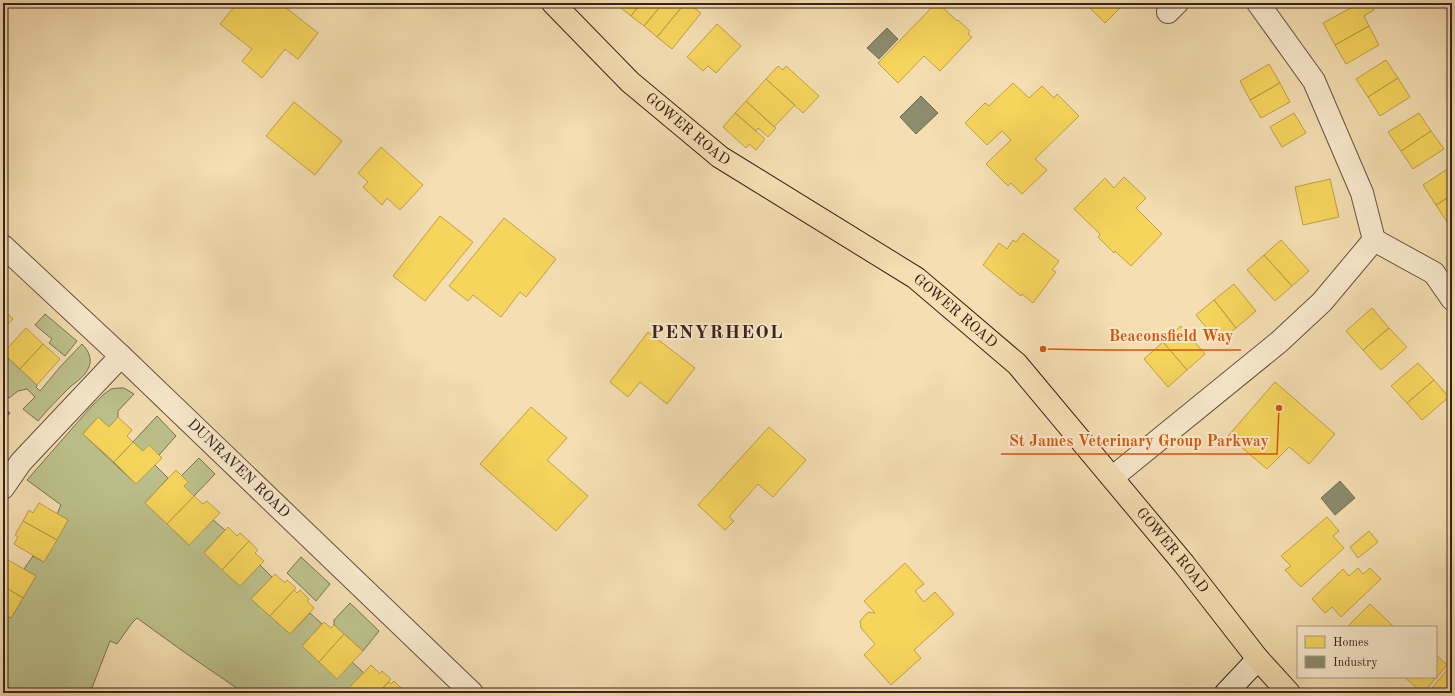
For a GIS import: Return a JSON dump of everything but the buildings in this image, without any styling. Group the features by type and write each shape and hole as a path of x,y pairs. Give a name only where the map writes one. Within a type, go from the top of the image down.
{"main road":[{"name":"GOWER ROAD","path":"553,3 630,82 720,157 916,278 1017,364 1192,573 1258,659 1289,693"}],"street":[{"path":"1258,3 1314,81 1362,193 1374,240 1434,274 1452,299"},
{"path":"1113,477 1279,342 1322,302 1374,240"},
{"name":"DUNRAVEN ROAD","path":"3,246 121,356 472,693"},
{"path":"3,488 21,462 121,356"},
{"path":"1226,693 1258,659"}],"green space":[{"path":"45,314 77,341 65,356 49,343 52,339 35,325"},
{"path":"82,344 87,350 90,359 87,372 62,395 38,421 23,409 35,397 27,389 18,391 9,398 3,393 3,364 8,358 37,385 36,387 40,391"},
{"path":"124,388 134,394 118,411 118,417 109,427 98,417 83,434 136,484 155,465 168,478 145,503 189,545 213,520 225,530 204,553 240,586 260,565 272,577 251,599 290,634 310,613 322,624 302,646 337,678 352,662 364,673 350,693 244,693 137,618 117,644 110,641 90,693 8,693 10,688 3,685 3,614 11,618 36,576 24,569 33,556 44,562 68,520 57,514 61,505 27,480 90,408 111,389"},
{"path":"157,416 176,436 159,455 143,451 133,442"},
{"path":"199,458 215,474 194,496 184,486 188,482 181,476"},
{"path":"301,557 330,584 316,601 287,573"},
{"path":"350,603 379,631 363,651 334,625 334,620"}],"place":[{"name":"Beaconsfield Way","path":"1043,349"},
{"name":"St James Veterinary Group Parkway","path":"1279,408"}],"district":[{"name":"PENYRHEOL","path":"717,333"}]}
